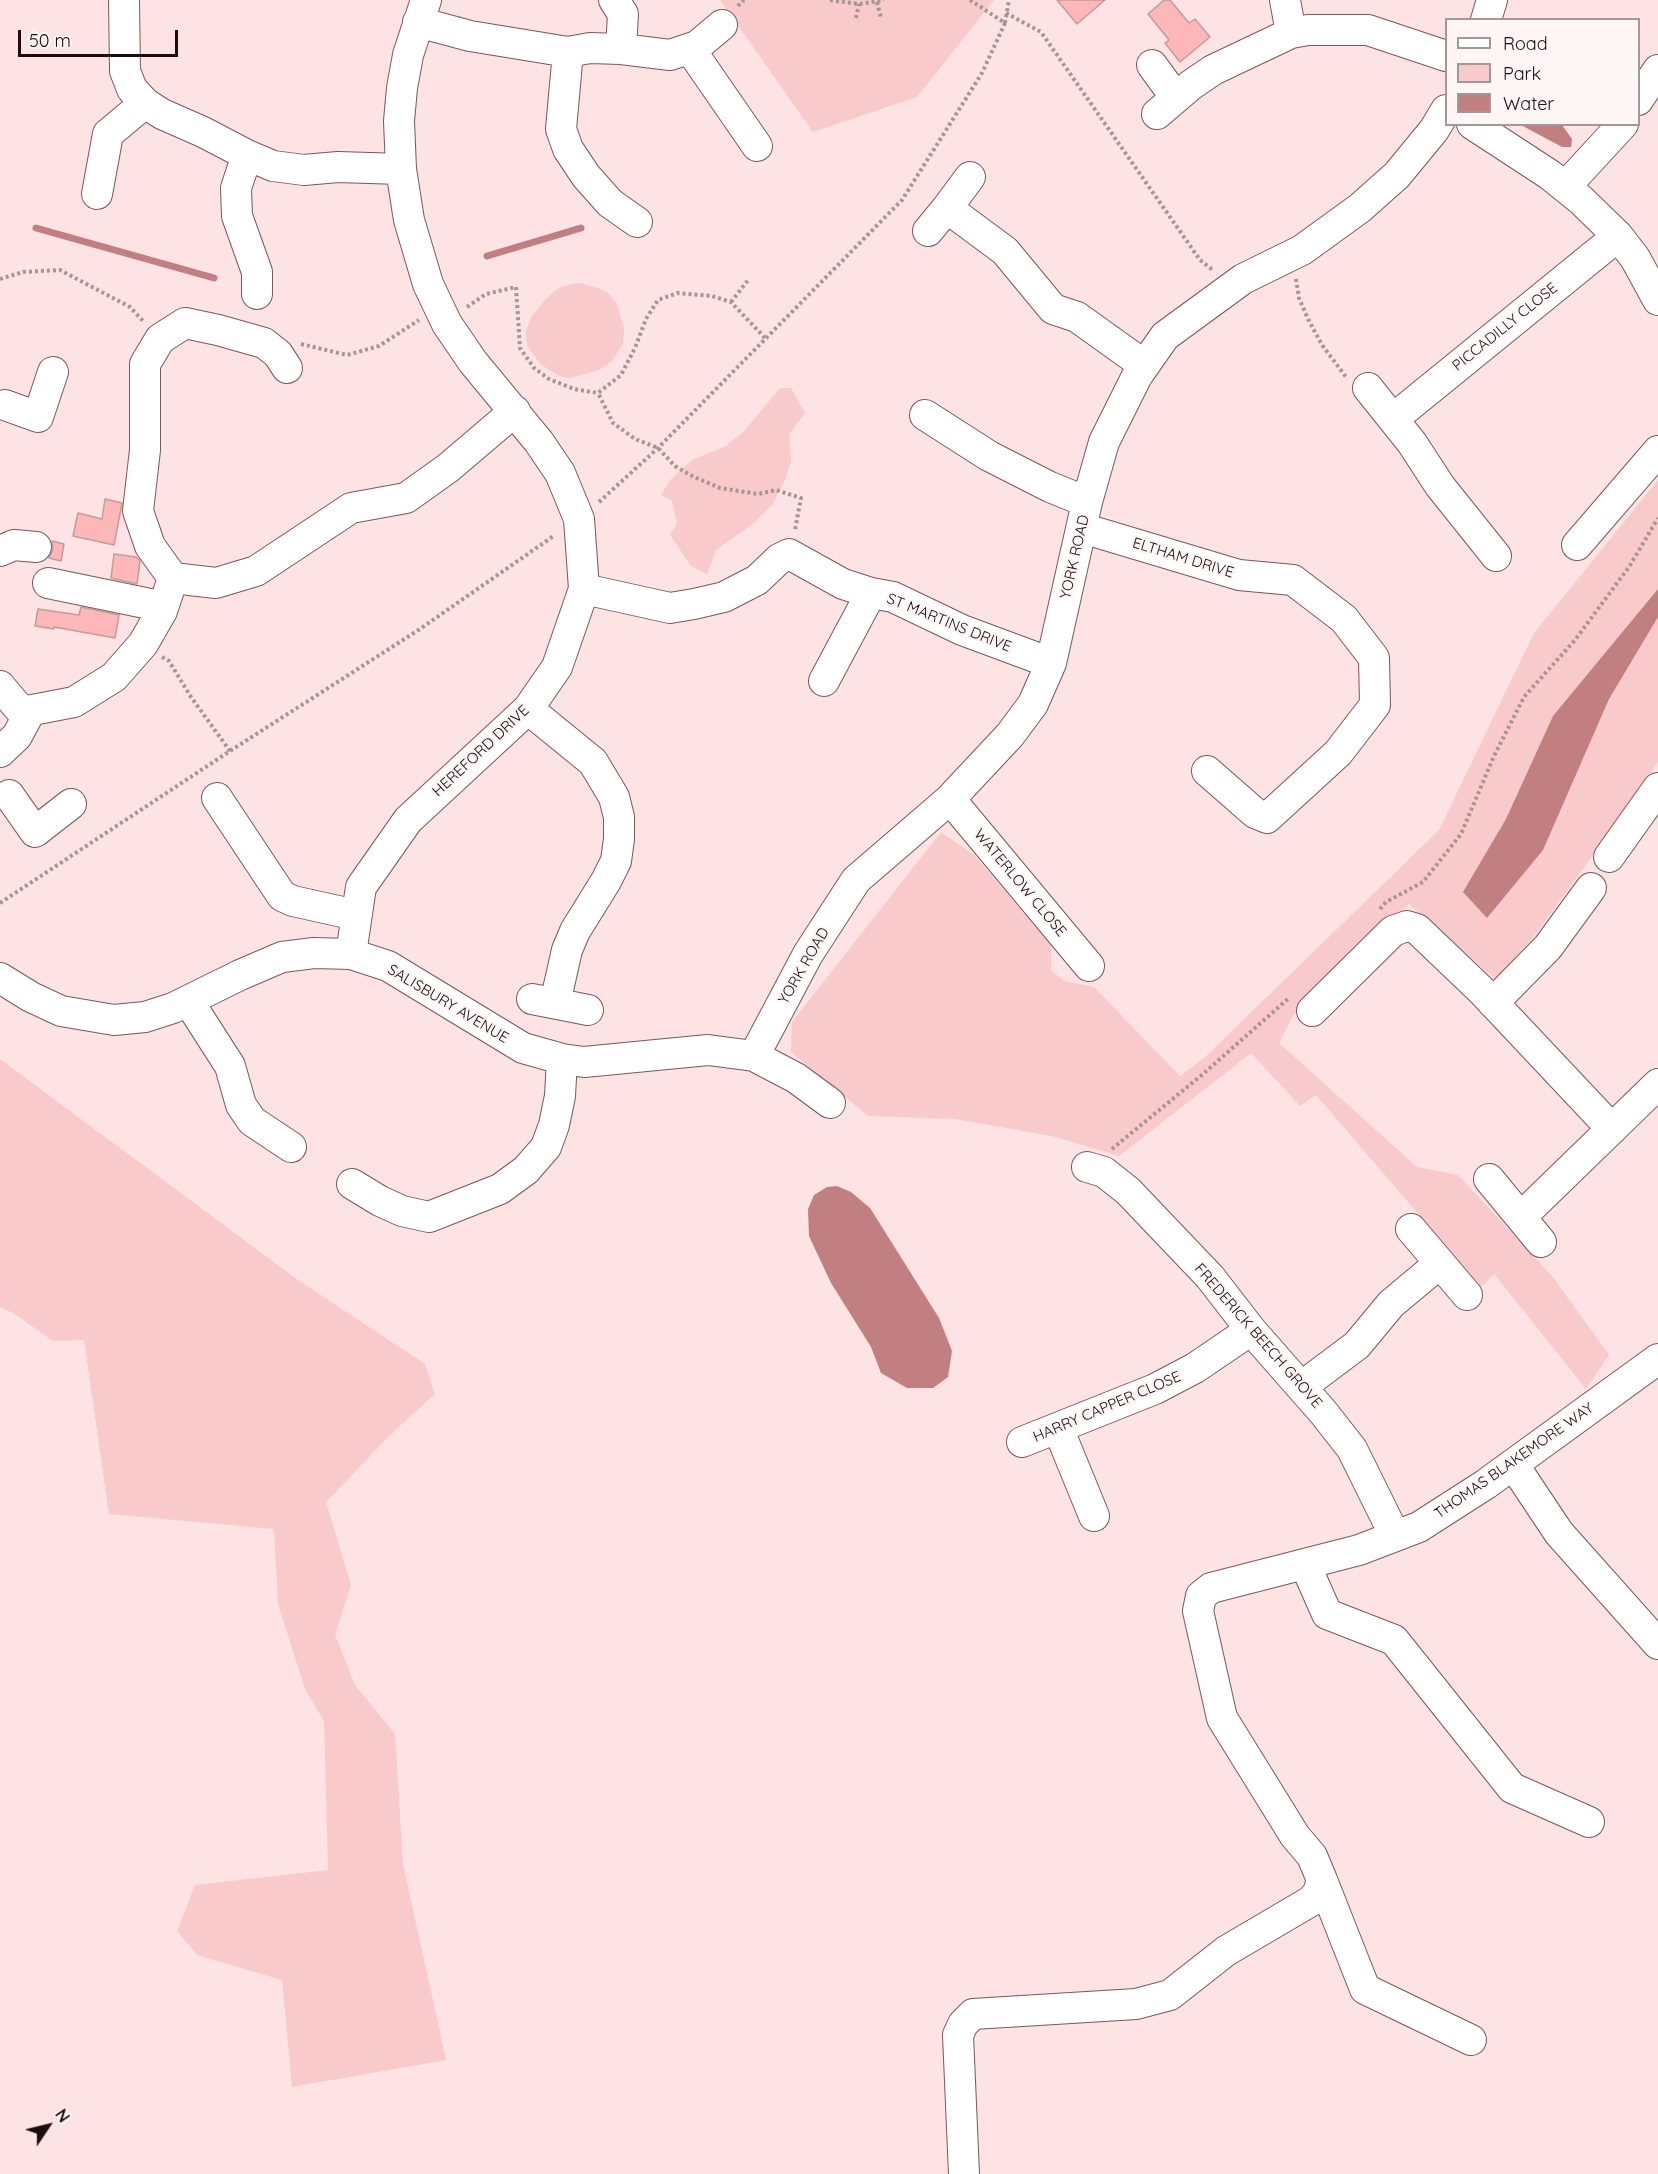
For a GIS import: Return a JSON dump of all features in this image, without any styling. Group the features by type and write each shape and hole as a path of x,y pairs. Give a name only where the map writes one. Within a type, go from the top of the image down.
{"street":[{"path":"124,0 125,71 132,89 145,103 162,114 273,166 304,170 338,167 401,170"},
{"path":"614,0 623,14 621,49"},
{"path":"1285,0 1290,33"},
{"path":"1487,18 1492,0"},
{"path":"422,11 470,36 568,52 590,48 670,55 690,49 722,25"},
{"name":"HEREFORD DRIVE","path":"351,954 361,887 408,820 528,709 557,667 584,589 579,519 560,473 540,442 473,362 447,324 428,284 409,220 401,170 399,121 402,88 422,11"},
{"path":"1152,65 1167,106 1213,70 1290,33 1308,30 1368,30 1445,56"},
{"path":"690,49 757,146"},
{"path":"568,52 561,129 568,148 586,176 610,203 637,222"},
{"path":"1640,97 1658,70"},
{"path":"97,194 108,134 145,103"},
{"name":"YORK ROAD","path":"754,1056 808,954 856,880 950,799 1010,735 1033,704 1051,663 1104,442 1137,376 1165,336 1235,284 1293,254 1340,224 1397,175 1434,130 1445,113"},
{"path":"1475,126 1581,200 1618,236 1635,258 1658,300"},
{"path":"1565,187 1621,126"},
{"path":"247,155 236,188 237,216 257,272 257,294"},
{"path":"928,231 970,177"},
{"path":"947,208 1005,252 1053,309 1077,317 1144,365"},
{"name":"PICCADILLY CLOSE","path":"1393,419 1618,236"},
{"path":"292,356 278,354 264,343 185,323 153,352 138,511 150,546 173,578 216,582 256,571 351,508 406,498 448,468 515,411"},
{"path":"5,405 38,417 53,372"},
{"path":"1368,388 1412,443 1440,486 1496,556"},
{"name":"ELTHAM DRIVE","path":"925,415 989,456 1050,487 1085,515 1239,575 1293,580 1344,619 1374,658 1375,705 1338,753 1267,818 1255,813 1208,771"},
{"path":"1577,545 1658,451"},
{"path":"0,551 14,545 36,548"},
{"path":"584,589 670,608 682,606 724,597 757,580 779,559 789,554"},
{"name":"ST MARTINS DRIVE","path":"789,554 843,584 893,597 962,630 1051,663"},
{"path":"0,686 22,712 74,702 114,677 143,644 162,611 173,578"},
{"path":"48,583 150,604 162,611"},
{"path":"824,681 871,593"},
{"path":"528,709 593,762 614,797 619,816 620,839 616,861 575,931 544,1001 588,1010"},
{"path":"0,752 17,736 32,710"},
{"path":"3,786 35,832 70,804"},
{"path":"1609,857 1658,788"},
{"path":"217,798 282,896 293,901 356,915"},
{"name":"WATERLOW CLOSE","path":"950,799 1089,966"},
{"path":"1493,1003 1548,946 1592,888"},
{"path":"1303,1002 1393,931 1407,926 1417,929 1493,1003 1612,1129"},
{"name":"SALISBURY AVENUE","path":"0,978 61,1011 114,1020 145,1017 189,1002 240,975 282,957 314,953 351,954 388,966 523,1048 562,1059 584,1062 708,1050 754,1056 796,1078 830,1103"},
{"path":"189,1002 230,1066 241,1105 252,1121 291,1147"},
{"path":"352,1184 402,1211 429,1217 500,1189 526,1170 546,1147 554,1125 560,1096 562,1059"},
{"path":"1521,1217 1657,1088"},
{"name":"FREDERICK BEECH GROVE","path":"1087,1167 1104,1172 1128,1191 1210,1277 1251,1330 1353,1449 1395,1536"},
{"path":"1489,1179 1541,1242"},
{"path":"1411,1229 1467,1295"},
{"path":"1301,1387 1357,1345 1391,1304 1440,1263"},
{"name":"HARRY CAPPER CLOSE","path":"1022,1442 1155,1389 1195,1368 1251,1330"},
{"name":"THOMAS BLAKEMORE WAY","path":"1471,2040 1365,1989 1312,1856 1295,1836 1222,1718 1198,1611 1200,1596 1211,1588 1359,1550 1419,1527 1512,1464 1658,1359"},
{"path":"1058,1428 1094,1516"},
{"path":"1512,1464 1559,1533 1658,1644"},
{"path":"1305,1564 1327,1614 1394,1640 1512,1788 1589,1822"},
{"path":"964,2174 958,2035 963,2024 973,2014 1136,2004 1170,1995 1226,1952 1311,1901 1318,1893 1322,1880"}],"path":[{"path":"830,0 859,4 884,0"},
{"path":"1005,23 1009,0"},
{"path":"877,2 881,18"},
{"path":"856,18 859,4"},
{"path":"1006,13 1041,32 1200,260 1218,275 1235,284"},
{"path":"1293,254 1299,298 1322,345 1345,377 1368,388"},
{"path":"0,279 23,272 60,270 130,307 153,352"},
{"path":"731,302 749,279"},
{"path":"292,356 347,355 379,346 439,307 466,308 486,294 516,287 520,348 534,368 554,381 574,389 598,393 621,375 646,319 658,300 678,293 712,296 731,302 765,338"},
{"path":"598,393 613,423 635,439 658,448 675,466 694,477 720,488 758,494 776,490 801,498 789,554"},
{"path":"1372,917 1386,902 1423,882 1461,834 1494,756 1524,697 1575,640 1629,567 1658,518"},
{"path":"143,644 168,661 190,697 230,751"},
{"path":"1087,1167 1195,1081 1303,1002"}],"green space":[{"path":"720,0 994,0 917,97 813,132"},
{"path":"580,283 608,293 617,304 624,329 623,344 611,362 599,370 570,378 559,376 540,364 527,345 526,331 532,316 557,289"},
{"path":"780,388 791,388 805,413 789,434 791,461 784,482 772,505 754,523 716,550 707,574 691,566 670,535 677,523 672,501 661,495 670,480 692,460 726,446 744,431"},
{"path":"1658,480 1658,762 1535,935 1496,980 1409,904 1292,1017 1279,1043 1417,1167 1458,1175 1552,1276 1609,1355 1586,1389 1494,1274 1481,1287 1316,1095 1300,1106 1251,1053 1119,1156 1052,1136 955,1119 868,1116 791,1052 792,1022 941,832 974,855 1051,945 1051,970 1064,981 1094,987 1180,1076 1203,1059 1439,830 1534,633"},
{"path":"0,1059 298,1280 425,1364 435,1394 392,1433 326,1502 351,1585 335,1635 355,1685 395,1734 403,1864 446,2060 292,2087 282,1980 197,1955 177,1931 195,1885 328,1870 324,1721 305,1689 278,1604 274,1529 109,1514 84,1340 53,1341 13,1313 0,1307"}],"water":[{"path":"1523,126 1563,126 1572,139 1571,147 1562,147"},
{"path":"1658,589 1658,617 1609,699 1543,850 1487,918 1463,892 1506,819 1553,716"},
{"path":"837,1186 851,1192 870,1208 939,1318 952,1351 948,1377 933,1388 907,1388 881,1373 871,1347 831,1283 809,1236 808,1209 814,1195 827,1187"}],"building":[{"path":"1057,0 1105,0 1077,24"},
{"path":"1164,0 1170,0 1189,23 1195,19 1210,37 1180,62 1165,43 1169,40 1148,14"},
{"path":"105,499 122,503 114,545 73,536 78,513 102,519"},
{"path":"52,541 64,544 61,561 49,558 53,549"},
{"path":"114,554 136,557 140,561 137,584 111,578"},
{"path":"81,607 119,615 115,638 54,627 54,629 35,626 38,609 79,615"}],"waterway":[{"path":"36,228 214,278"},
{"path":"487,256 581,228"}]}
